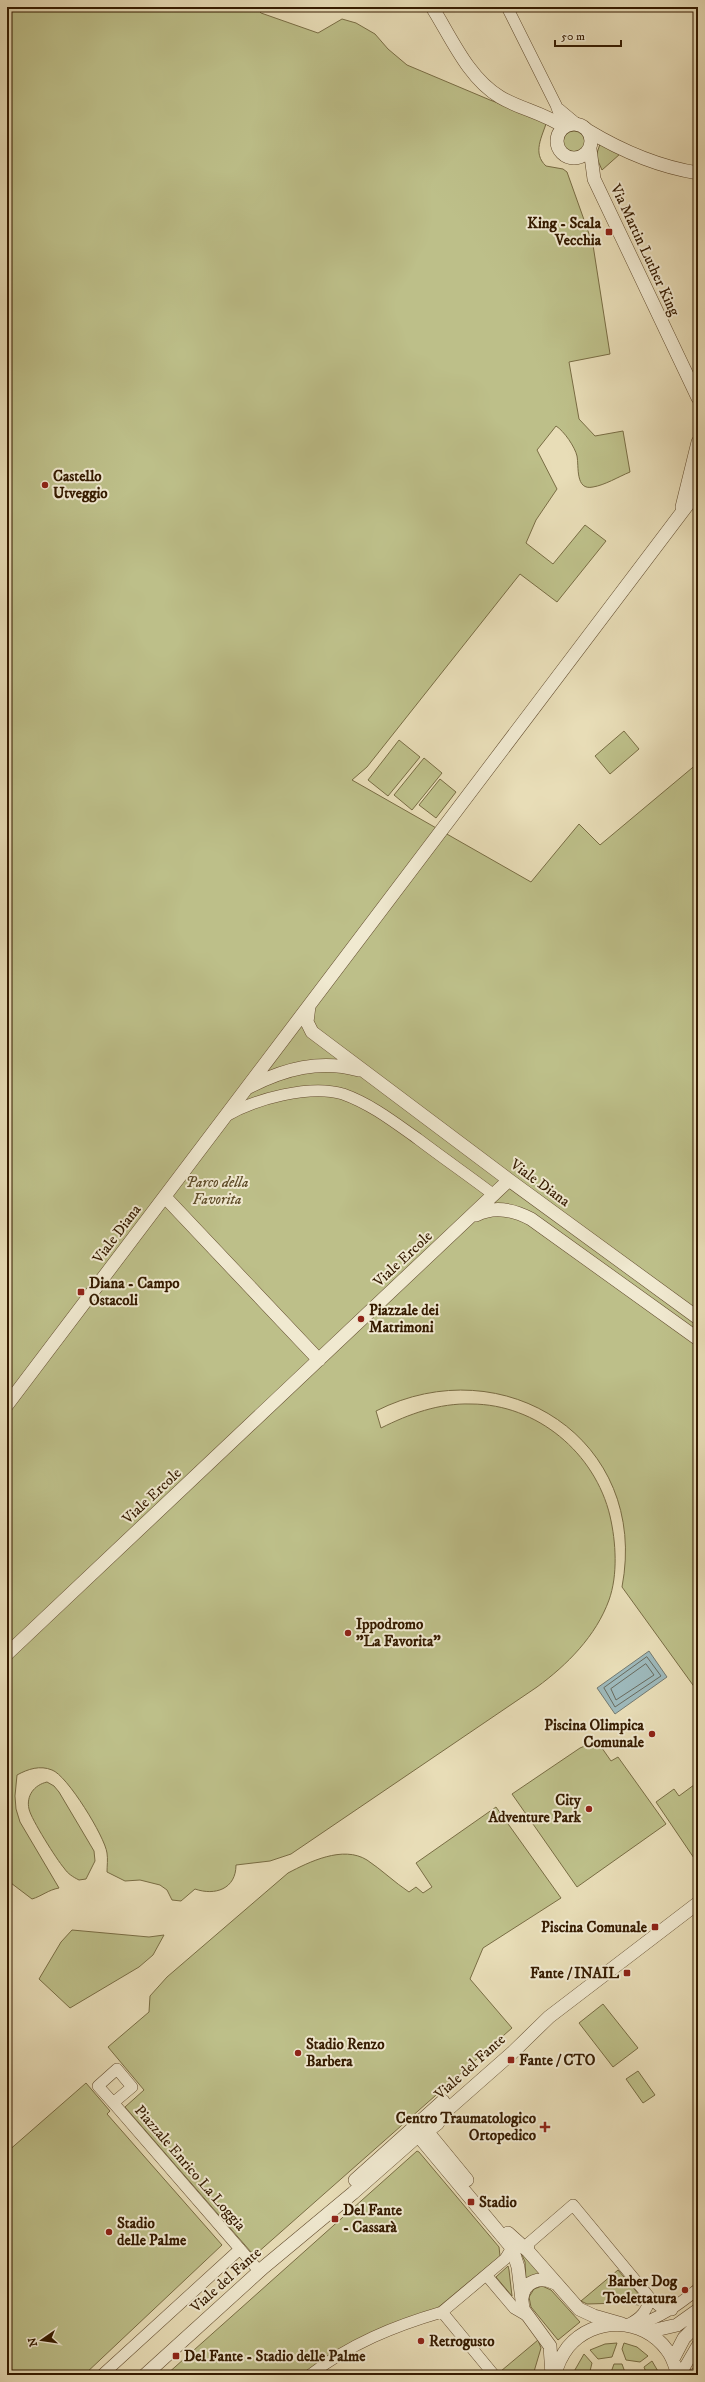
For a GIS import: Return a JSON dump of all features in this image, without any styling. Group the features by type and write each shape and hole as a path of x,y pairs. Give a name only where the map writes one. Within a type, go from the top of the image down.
{"street":[{"path":"432,7 468,65 491,92 502,98 543,114 564,127 582,127 626,150 675,168 698,173"},
{"path":"507,7 556,105 564,127"},
{"path":"543,79 552,109 547,114 543,114"},
{"path":"556,105 591,136 590,149 583,156 574,159 564,155 558,147 558,134 564,127"},
{"name":"Via Martin Luther King","path":"590,149 594,179 698,398"},
{"name":"Via Martin Luther King","path":"574,159 594,179"},
{"path":"681,511 698,442"},
{"path":"310,1003 681,511 698,491"},
{"path":"681,511 698,499"},
{"name":"Viale Diana","path":"310,1003 306,1016 309,1027 364,1071 508,1180 698,1318"},
{"name":"Viale Diana","path":"7,1405 310,1003"},
{"name":"Viale Diana","path":"245,1089 278,1073 312,1065 342,1066 364,1071"},
{"name":"Viale Diana","path":"224,1117 242,1108 297,1093 315,1091 342,1094 366,1103 494,1195"},
{"name":"Viale Ercole","path":"7,1654 494,1195 508,1180"},
{"path":"165,1197 319,1360"},
{"path":"469,1218 480,1213 500,1209 526,1217 599,1266 698,1339"},
{"name":"Viale del Fante","path":"145,2375 351,2190 421,2135 509,2050 549,2017 698,1903"},
{"path":"351,2190 397,2141 509,2050"},
{"path":"496,2220 478,2193 430,2135 429,2130 483,2082 509,2050"},
{"name":"Piazzale Enrico La Loggia","path":"113,2103 240,2249 262,2269"},
{"path":"421,2135 496,2220 528,2251 573,2304 585,2313 647,2332 662,2344 673,2359 679,2375"},
{"path":"421,2135 512,2248 518,2266 524,2309 547,2339 550,2346 551,2372"},
{"path":"528,2251 528,2243 573,2205 650,2298 659,2306 672,2310"},
{"path":"310,2375 329,2361 364,2341 403,2324 442,2312 487,2276 505,2259 512,2248"},
{"name":"Viale del Fante","path":"102,2375 240,2249"},
{"path":"487,2276 514,2308 524,2309"},
{"path":"524,2309 524,2289 529,2284 543,2279 555,2282"},
{"path":"551,2372 563,2354 576,2339 588,2330 605,2325 628,2325 655,2320 672,2310 698,2289"},
{"path":"628,2325 639,2319 646,2311 650,2298"},
{"path":"647,2332 677,2325 698,2310"},
{"path":"442,2312 494,2375"},
{"path":"673,2359 684,2338 698,2324"},
{"path":"679,2375 698,2344"},
{"path":"693,2375 698,2372"}],"green space":[{"name":"Parco della Favorita","path":"7,7 255,7 261,13 318,33 342,19 356,23 375,34 388,49 407,65 490,100 547,121 539,145 540,156 546,166 563,169 567,172 593,245 610,354 569,362 579,419 595,436 623,431 630,472 598,486 587,487 583,485 579,477 577,456 574,448 566,435 556,426 537,450 557,489 536,520 526,543 553,564 585,525 606,541 557,602 520,574 367,767 352,780 531,882 579,824 600,845 698,763 698,1692 622,1587 625,1535 613,1488 590,1450 558,1420 517,1399 472,1390 424,1394 376,1411 381,1428 402,1418 436,1407 459,1404 495,1406 518,1413 540,1423 560,1436 577,1453 591,1472 602,1493 610,1516 615,1547 615,1569 609,1600 596,1626 579,1649 559,1669 537,1687 291,1854 270,1861 236,1865 232,1880 223,1889 210,1892 195,1889 181,1901 172,1900 167,1890 160,1885 140,1880 125,1881 107,1872 107,1855 105,1845 93,1821 75,1794 59,1774 52,1770 43,1768 30,1769 17,1775 15,1796 16,1809 20,1822 59,1888 32,1899 7,1880"},
{"path":"574,131 582,134 585,142 582,150 574,153 566,150 563,142 566,134"},
{"path":"600,144 620,154 602,170 596,156"},
{"path":"624,731 639,749 610,774 595,756"},
{"path":"399,740 420,757 388,796 368,780"},
{"path":"424,758 442,773 412,810 394,795"},
{"path":"440,779 456,792 436,818 419,805"},
{"name":"City Adventure Park","path":"597,1741 611,1761 618,1757 666,1824 577,1887 512,1794 580,1748"},
{"path":"47,1782 54,1786 59,1792 94,1851 95,1861 86,1879 79,1880 66,1870 56,1857 31,1814 28,1804 32,1792 42,1783"},
{"path":"698,1782 698,1864 656,1802 674,1789 679,1796"},
{"name":"Stadio Renzo Barbera","path":"496,1807 561,1898 483,1948 470,1979 512,2028 256,2254 251,2252 125,2107 144,2090 108,2047 149,2012 150,1996 167,1977 288,1873 316,1860 347,1854 358,1856 367,1860 409,1892 416,1887 423,1893 432,1887 416,1863"},
{"path":"72,1930 149,1937 164,1935 153,1955 139,1967 70,2008 39,1979 61,1942"},
{"path":"603,2004 638,2048 613,2067 579,2023"},
{"path":"638,2071 655,2095 643,2103 626,2079"},
{"name":"Stadio delle Palme","path":"86,2083 110,2111 107,2114 222,2245 84,2375 7,2375 7,2152"},
{"path":"417,2151 499,2247 500,2256 435,2310 305,2375 166,2375"},
{"path":"519,2248 542,2274 526,2280 525,2262"},
{"path":"508,2266 509,2270 512,2296 496,2277"},
{"path":"618,2270 641,2297 639,2305 622,2303 587,2304 581,2301"},
{"path":"542,2286 551,2290 580,2322 558,2340 531,2307 529,2297 534,2289"},
{"path":"538,2340 541,2348 533,2375 504,2375 501,2371"},
{"path":"617,2343 612,2357 598,2359 590,2350 605,2344"},
{"path":"624,2343 637,2347 648,2356 640,2362 626,2360 622,2349"},
{"path":"584,2354 592,2363 589,2375 572,2375"},
{"path":"652,2361 659,2375 647,2375 644,2367"},
{"path":"614,2364 622,2364 626,2375 610,2375"}],"water":[{"name":"Piscina Olimpica Comunale","path":"649,1651 667,1677 615,1714 597,1688"}],"place":[{"name":"King - Scala Vecchia","path":"609,232"},
{"name":"Castello Utveggio","path":"45,485"},
{"name":"Diana - Campo Ostacoli","path":"81,1292"},
{"name":"Piazzale dei Matrimoni","path":"361,1319"},
{"name":"Ippodromo \"La Favorita\"","path":"348,1633"},
{"name":"Piscina Olimpica Comunale","path":"652,1734"},
{"name":"City Adventure Park","path":"589,1809"},
{"name":"Piscina Comunale","path":"655,1927"},
{"name":"Fante / INAIL","path":"627,1973"},
{"name":"Stadio Renzo Barbera","path":"298,2053"},
{"name":"Fante / CTO","path":"511,2060"},
{"name":"Centro Traumatologico Ortopedico","path":"545,2127"},
{"name":"Stadio","path":"471,2202"},
{"name":"Del Fante - Cassarà","path":"335,2219"},
{"name":"Stadio delle Palme","path":"109,2232"},
{"name":"Barber Dog Toelettatura","path":"685,2290"},
{"name":"Retrogusto","path":"421,2341"},
{"name":"Del Fante - Stadio delle Palme","path":"176,2356"}]}
